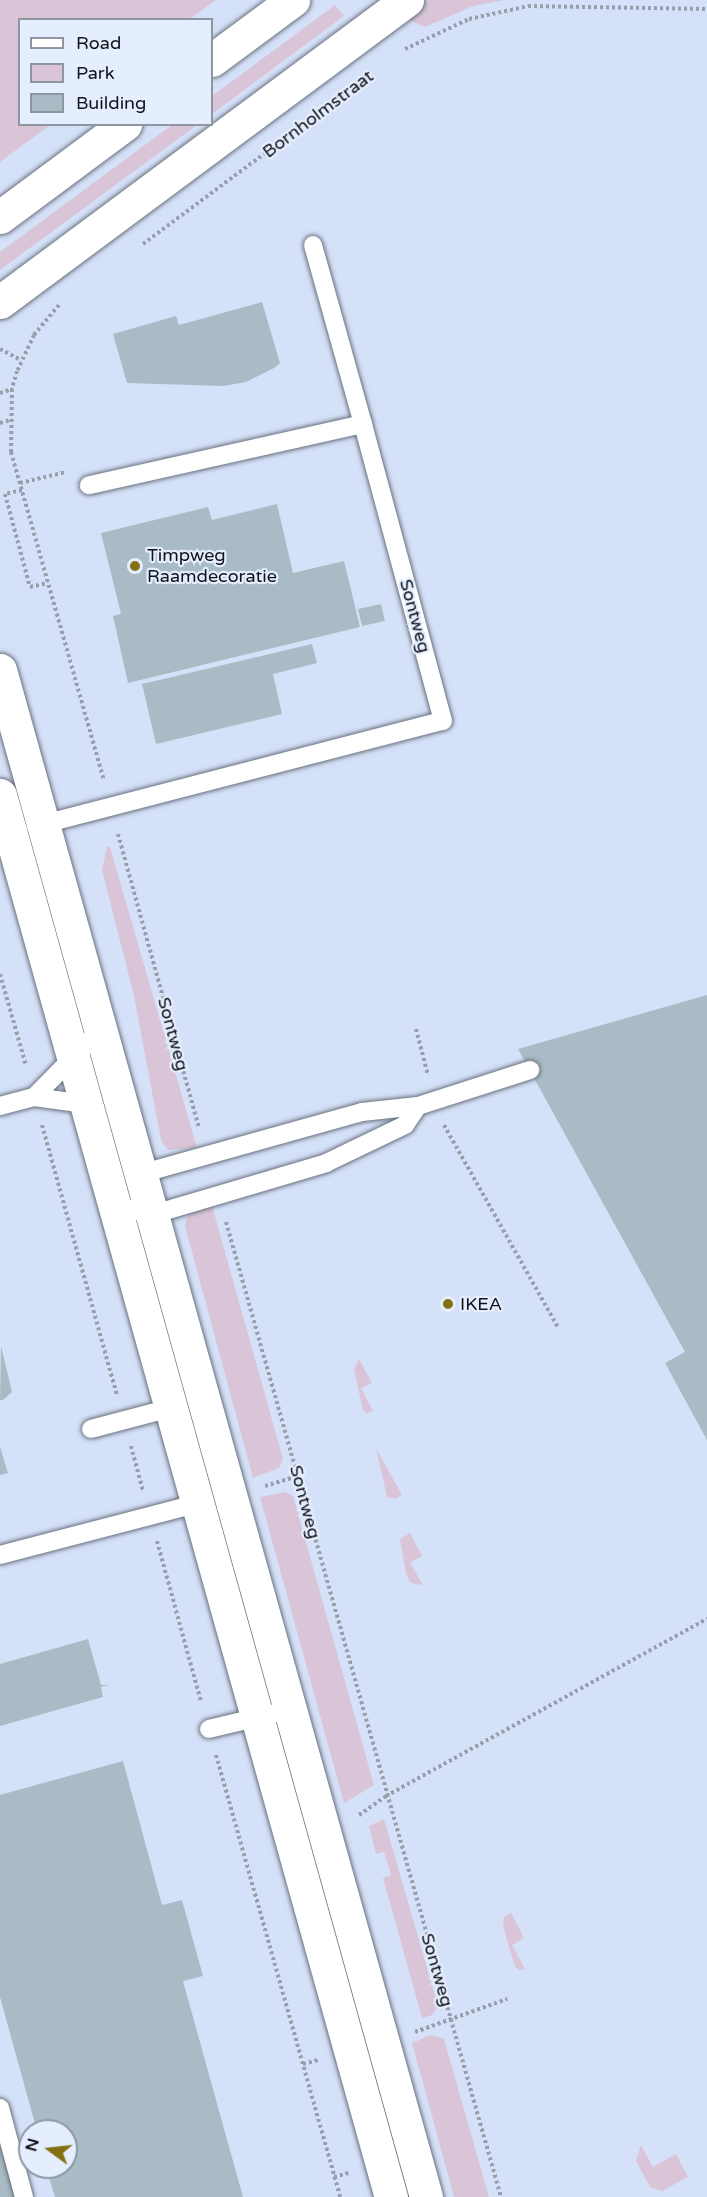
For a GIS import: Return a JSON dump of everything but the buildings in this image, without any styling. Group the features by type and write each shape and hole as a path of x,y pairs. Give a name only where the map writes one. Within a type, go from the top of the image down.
{"street":[{"path":"213,59 293,0"},
{"name":"Bornholmstraat","path":"0,302 407,0"},
{"path":"0,217 122,126"},
{"path":"2,684 44,824 288,1710 424,2193"},
{"path":"0,795 392,2197"}],"lane":[{"name":"Sontweg","path":"11,833 443,721 313,245"},
{"path":"89,485 363,424"},
{"path":"34,1097 100,1030"},
{"path":"426,1103 405,1125 326,1163 218,1192 151,1215 114,1204 140,1174 362,1112 426,1103 530,1070"},
{"path":"0,1106 34,1097 86,1104"},
{"path":"91,1429 203,1399"},
{"path":"0,1555 230,1495"},
{"path":"209,1729 288,1710"},
{"path":"0,2108 24,2197"},
{"path":"392,2197 424,2193"}],"path":[{"path":"398,54 469,19 528,6 707,9"},
{"name":"Bornholmstraat","path":"136,248 274,147"},
{"path":"0,393 12,389 21,360 34,334 63,302"},
{"path":"0,349 21,360"},
{"name":"Sontweg","path":"12,389 11,452 207,1155"},
{"path":"0,423 10,420"},
{"path":"20,483 85,467 89,485"},
{"path":"22,490 5,494 30,587 48,583"},
{"path":"0,974 340,2197"},
{"path":"416,1029 426,1103 475,1181 559,1329"},
{"name":"Sontweg","path":"218,1192 386,1796 501,2197"},
{"path":"358,1814 386,1796 707,1618"},
{"path":"452,2021 507,1999"}],"shaded area":[{"path":"0,0 707,0 707,2197 0,2197"}],"green space":[{"path":"0,0 216,0 191,18 18,18 18,126 49,126 0,162"},
{"path":"429,0 504,0 473,6 425,27 405,18"},
{"path":"335,5 344,16 213,113 213,95"},
{"path":"171,126 196,126 0,270 0,252"},
{"path":"107,847 110,847 197,1148 168,1150 161,1140 134,996 102,870"},
{"path":"211,1202 283,1459 279,1468 253,1478 185,1226 187,1217"},
{"path":"359,1359 372,1383 361,1388 373,1411 367,1413 363,1410 354,1369"},
{"path":"376,1448 402,1495 395,1499 387,1497"},
{"path":"285,1492 293,1496 374,1785 344,1803 260,1497"},
{"path":"410,1533 422,1556 410,1563 423,1585 411,1583 406,1574 400,1539"},
{"path":"384,1819 438,2006 432,2015 422,2018 383,1878 391,1875 384,1852 376,1854 369,1826"},
{"path":"511,1913 524,1938 512,1945 525,1969 520,1970 515,1967 503,1926 504,1917"},
{"path":"431,2035 444,2039 489,2197 454,2197 412,2043"},
{"path":"641,2145 653,2167 676,2154 688,2177 662,2191 650,2187 636,2161"}],"place":[{"name":"Timpweg Raamdecoratie","path":"135,566"},
{"name":"IKEA","path":"448,1304"}]}
